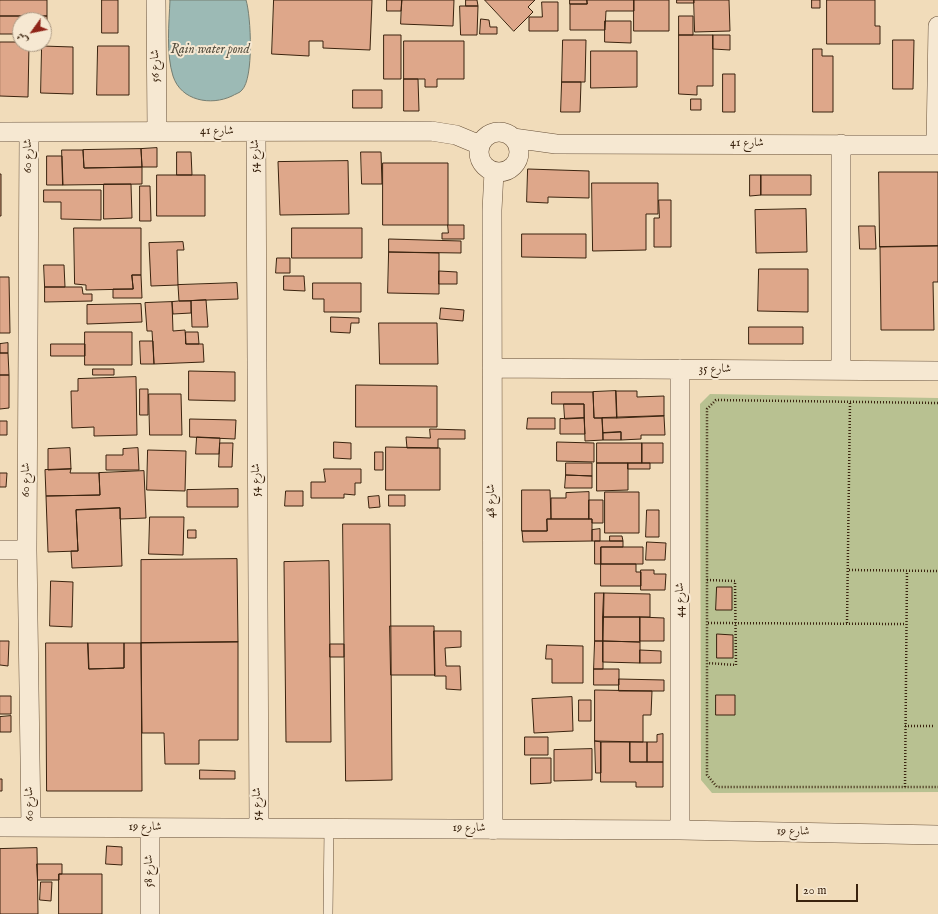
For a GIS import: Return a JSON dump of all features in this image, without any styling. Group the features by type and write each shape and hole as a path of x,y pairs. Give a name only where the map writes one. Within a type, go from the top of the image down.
{"street":[{"name":"شارع 56","path":"156,0 157,132"},
{"path":"937,145 938,26"},
{"name":"شارع 41","path":"0,132 431,131 456,135 480,145"},
{"name":"شارع 60","path":"29,132 27,550 30,827"},
{"name":"شارع 54","path":"256,132 258,828"},
{"path":"502,132 512,138 519,148 517,160 513,166 508,170 500,172 488,170 481,162 479,156 482,140 491,133 502,132"},
{"name":"شارع 41","path":"512,138 556,144 937,145"},
{"name":"شارع 41","path":"517,160 542,148 556,144"},
{"path":"841,144 841,370"},
{"name":"شارع 48","path":"493,830 492,210 494,172"},
{"name":"شارع 35","path":"492,368 938,371"},
{"name":"شارع 44","path":"680,370 680,830"},
{"path":"0,550 27,550"},
{"name":"شارع 19","path":"0,827 680,830 938,835"},
{"name":"شارع 58","path":"150,828 150,914"}],"lane":[{"path":"328,914 329,828"}],"path":[{"path":"938,403 716,400 707,409 707,775 717,787 938,787"},
{"path":"847,623 849,570 850,402"},
{"path":"849,570 938,571"},
{"path":"905,787 907,571"},
{"path":"707,580 735,581 736,665 707,664"},
{"path":"708,623 906,624"},
{"path":"905,726 935,726"}],"green space":[{"path":"710,394 938,398 938,792 712,793 701,780 700,404"}],"water":[{"name":"Rain water pond","path":"170,0 246,0 250,32 250,60 246,83 240,92 224,99 206,101 190,96 177,84 173,76 169,58 168,38"}],"building":[{"path":"0,0 47,0 47,12 12,12 12,16 0,16"},
{"path":"102,0 118,0 118,33 102,33"},
{"path":"274,0 372,0 370,50 323,48 323,41 309,41 309,56 272,54"},
{"path":"387,0 402,0 401,11 387,11"},
{"path":"402,0 454,0 453,26 401,24"},
{"path":"466,0 477,0 478,6 466,6"},
{"path":"485,0 535,0 528,7 533,12 514,31"},
{"path":"570,0 587,0 587,4 570,4"},
{"path":"587,0 634,0 634,11 606,11 605,30 570,30 570,4 587,4"},
{"path":"634,0 669,0 669,31 634,31"},
{"path":"677,0 694,0 694,3 677,3"},
{"path":"694,0 729,0 730,31 695,32"},
{"path":"812,0 820,0 820,8 812,8"},
{"path":"827,0 875,0 875,26 880,26 880,44 827,44"},
{"path":"542,2 558,2 558,31 529,31 529,17 542,17"},
{"path":"460,6 478,6 477,35 461,35"},
{"path":"0,16 12,16 12,34 0,34"},
{"path":"679,16 693,16 693,35 679,35"},
{"path":"481,19 489,20 490,27 497,27 497,34 480,34"},
{"path":"605,21 631,21 631,43 605,42"},
{"path":"384,35 401,35 401,79 384,79"},
{"path":"679,35 713,35 713,86 697,86 697,95 679,94"},
{"path":"713,35 730,35 730,50 713,49"},
{"path":"563,40 586,40 585,82 562,82"},
{"path":"893,40 914,40 913,89 893,89"},
{"path":"404,41 464,41 464,79 437,79 437,87 425,87 425,79 404,79"},
{"path":"0,42 12,42 12,52 29,52 28,97 0,96"},
{"path":"52,46 73,47 73,94 41,93 42,52 52,52"},
{"path":"98,46 129,46 129,95 97,95"},
{"path":"813,49 822,49 822,56 833,56 833,112 813,112"},
{"path":"591,51 637,51 637,87 591,88"},
{"path":"723,74 735,74 735,112 723,112"},
{"path":"404,79 418,79 419,111 404,111"},
{"path":"562,82 581,82 580,112 561,112"},
{"path":"353,90 382,90 382,108 353,108"},
{"path":"691,99 701,99 701,110 691,110"},
{"path":"157,148 157,167 142,167 141,149"},
{"path":"141,149 142,167 84,168 83,150"},
{"path":"62,150 83,150 84,168 142,167 142,184 63,185"},
{"path":"177,152 191,152 192,175 177,175"},
{"path":"361,152 381,152 382,184 362,184"},
{"path":"47,156 62,156 63,185 47,185"},
{"path":"348,161 349,214 280,215 278,162"},
{"path":"383,163 448,163 448,225 383,225"},
{"path":"528,169 589,171 589,198 548,197 548,203 527,202"},
{"path":"879,172 938,172 938,246 880,247"},
{"path":"1,174 1,216 0,216"},
{"path":"157,175 205,175 205,216 157,216"},
{"path":"750,175 761,175 761,195 750,196"},
{"path":"761,175 811,175 811,195 761,195"},
{"path":"592,183 658,183 658,214 646,214 646,250 593,251"},
{"path":"104,184 131,184 132,218 104,219"},
{"path":"140,186 150,186 151,221 140,221"},
{"path":"44,190 101,190 101,220 61,219 61,202 44,202"},
{"path":"659,200 671,200 671,247 654,247 654,218 659,218"},
{"path":"806,209 807,252 756,253 755,210"},
{"path":"448,225 464,225 464,239 442,239 442,233 448,233"},
{"path":"859,226 875,226 876,249 860,249"},
{"path":"74,228 141,228 141,275 132,275 133,289 86,290 86,285 75,284"},
{"path":"292,228 362,228 362,258 292,258"},
{"path":"522,234 586,234 586,258 522,257"},
{"path":"389,239 461,241 461,253 389,252"},
{"path":"183,242 184,250 177,250 178,285 151,286 149,243"},
{"path":"938,246 938,282 933,282 934,330 881,330 880,247"},
{"path":"389,252 439,253 439,294 388,293"},
{"path":"277,258 290,258 290,273 276,273"},
{"path":"44,265 64,265 65,287 45,287"},
{"path":"759,269 808,269 808,312 758,311"},
{"path":"439,271 457,272 457,284 439,284"},
{"path":"132,275 141,275 142,298 113,298 113,289 133,289"},
{"path":"284,276 304,276 305,291 284,290"},
{"path":"0,277 9,277 10,333 0,333"},
{"path":"237,283 238,299 179,301 178,285"},
{"path":"313,283 361,283 361,312 324,312 324,299 313,299"},
{"path":"45,287 82,287 83,294 92,294 92,301 45,302"},
{"path":"206,300 208,327 192,327 191,301"},
{"path":"191,301 191,313 173,314 172,302"},
{"path":"172,302 173,331 185,330 186,344 203,344 204,362 154,364 152,331 147,331 145,303"},
{"path":"141,304 142,322 87,324 87,305"},
{"path":"441,308 464,310 463,321 440,319"},
{"path":"331,317 359,318 359,323 351,323 350,333 331,332"},
{"path":"379,323 437,323 438,364 380,364"},
{"path":"749,327 803,327 803,344 749,344"},
{"path":"85,332 132,332 132,365 85,365"},
{"path":"186,332 198,332 199,344 186,344"},
{"path":"140,341 153,341 154,364 141,364"},
{"path":"8,343 8,353 0,353 0,344"},
{"path":"51,344 85,344 85,356 51,356"},
{"path":"0,353 8,353 9,375 0,375"},
{"path":"93,369 114,369 114,375 93,375"},
{"path":"189,371 235,372 235,401 189,400"},
{"path":"0,375 9,375 9,408 0,409"},
{"path":"136,377 137,435 94,436 94,427 72,428 71,391 78,391 78,379"},
{"path":"356,385 437,386 437,427 356,427"},
{"path":"140,389 148,389 148,415 140,415"},
{"path":"616,391 617,418 594,418 593,392"},
{"path":"616,391 637,391 637,397 664,396 664,416 617,418"},
{"path":"552,392 593,392 594,418 602,418 603,440 585,441 584,404 552,404"},
{"path":"149,394 181,394 182,435 150,435"},
{"path":"564,404 584,404 584,418 565,419"},
{"path":"664,416 665,435 641,435 641,439 621,440 621,432 603,433 602,418"},
{"path":"528,418 555,418 555,429 527,429"},
{"path":"584,418 585,434 560,434 560,419"},
{"path":"190,419 236,420 235,439 190,437"},
{"path":"0,421 7,421 7,435 0,435"},
{"path":"430,429 465,430 465,439 438,439 438,448 407,448 406,437 430,438"},
{"path":"621,432 621,440 603,440 603,433"},
{"path":"197,437 220,438 219,454 196,454"},
{"path":"334,442 351,443 351,459 334,458"},
{"path":"557,442 594,443 594,462 557,461"},
{"path":"220,443 233,443 232,467 219,467"},
{"path":"597,443 642,443 642,463 597,463"},
{"path":"642,443 663,443 663,463 642,463"},
{"path":"386,447 440,448 440,490 386,490"},
{"path":"70,448 71,469 48,470 48,449"},
{"path":"138,448 139,470 106,470 106,455 123,455 123,449"},
{"path":"148,450 186,451 185,491 147,490"},
{"path":"375,452 383,452 383,470 375,470"},
{"path":"566,463 592,463 592,476 566,475"},
{"path":"597,463 628,463 628,490 597,491"},
{"path":"628,463 650,463 650,469 628,469"},
{"path":"71,469 70,473 99,473 100,495 46,496 45,470"},
{"path":"324,469 361,469 361,483 355,483 355,495 344,494 344,498 311,498 311,482 325,482"},
{"path":"144,471 146,518 120,519 120,508 76,510 78,551 48,552 46,496 100,495 99,473"},
{"path":"0,473 7,473 6,487 0,487"},
{"path":"566,475 592,476 592,488 565,488"},
{"path":"238,489 238,507 187,507 187,490"},
{"path":"522,490 550,490 551,519 547,519 547,531 522,531"},
{"path":"286,491 303,491 303,506 285,506"},
{"path":"589,492 589,519 551,519 551,498 566,498 566,493"},
{"path":"605,492 639,492 639,533 605,533"},
{"path":"389,495 405,495 405,506 389,506"},
{"path":"379,496 380,507 369,508 368,497"},
{"path":"589,500 603,500 603,523 592,523 592,519 589,519"},
{"path":"120,508 122,566 72,568 71,551 78,551 76,510"},
{"path":"647,510 659,510 659,537 646,537"},
{"path":"150,517 184,517 183,555 149,554"},
{"path":"547,519 592,519 592,541 523,542 522,531 547,531"},
{"path":"343,524 390,524 392,780 346,781"},
{"path":"600,529 600,541 592,541 592,530"},
{"path":"188,530 196,530 196,538 188,538"},
{"path":"610,536 622,536 623,541 610,541"},
{"path":"595,541 623,541 623,547 601,547 601,564 595,564"},
{"path":"647,542 666,543 665,560 646,560"},
{"path":"601,547 643,547 643,564 601,564"},
{"path":"237,559 238,642 141,643 141,560"},
{"path":"329,561 331,742 286,742 284,562"},
{"path":"601,564 636,564 636,572 641,572 641,586 601,586"},
{"path":"641,570 654,570 654,574 666,574 665,590 641,590"},
{"path":"51,581 73,582 72,627 50,626"},
{"path":"717,587 732,587 732,610 716,610"},
{"path":"595,593 604,593 603,641 595,641"},
{"path":"604,593 650,594 650,617 603,617"},
{"path":"603,617 640,617 640,642 603,641"},
{"path":"640,617 664,618 664,641 640,641"},
{"path":"390,626 434,626 435,675 391,675"},
{"path":"434,631 461,631 461,647 445,648 446,666 460,666 461,690 446,689 446,676 435,676"},
{"path":"717,634 733,635 733,658 717,658"},
{"path":"0,641 9,641 8,666 0,665"},
{"path":"595,641 603,641 603,669 594,669"},
{"path":"603,641 640,642 640,663 603,662"},
{"path":"238,642 238,740 199,740 199,764 165,764 164,733 142,733 141,643"},
{"path":"46,643 88,643 89,669 124,668 124,643 141,643 142,791 47,791"},
{"path":"88,643 124,643 124,668 89,669"},
{"path":"330,644 344,644 344,657 330,657"},
{"path":"547,645 583,646 583,683 552,683 552,659 546,659"},
{"path":"640,650 661,651 661,663 640,663"},
{"path":"594,669 619,669 619,685 594,685"},
{"path":"619,679 664,680 664,691 619,691"},
{"path":"595,690 652,691 651,715 643,715 643,742 595,741"},
{"path":"716,695 735,695 735,715 716,715"},
{"path":"0,696 11,696 11,714 0,714"},
{"path":"572,697 573,731 534,733 532,699"},
{"path":"579,700 591,700 591,721 579,721"},
{"path":"11,716 11,732 0,732 0,717"},
{"path":"663,734 663,762 647,762 647,742 657,742 657,735"},
{"path":"525,737 548,737 548,755 525,755"},
{"path":"595,741 601,742 601,773 596,773"},
{"path":"601,742 630,742 630,762 663,762 663,787 636,787 636,782 601,782"},
{"path":"630,742 647,742 647,762 630,762"},
{"path":"592,749 592,780 554,781 554,750"},
{"path":"531,758 551,758 551,783 531,784"},
{"path":"200,770 235,771 235,779 200,779"},
{"path":"0,779 2,779 2,791 0,791"},
{"path":"107,846 122,847 122,865 106,864"},
{"path":"37,848 38,914 0,914 0,849"},
{"path":"37,864 62,864 62,874 59,874 59,880 38,880"},
{"path":"59,874 102,874 102,914 59,914"},
{"path":"41,882 52,882 51,901 40,900"}]}
